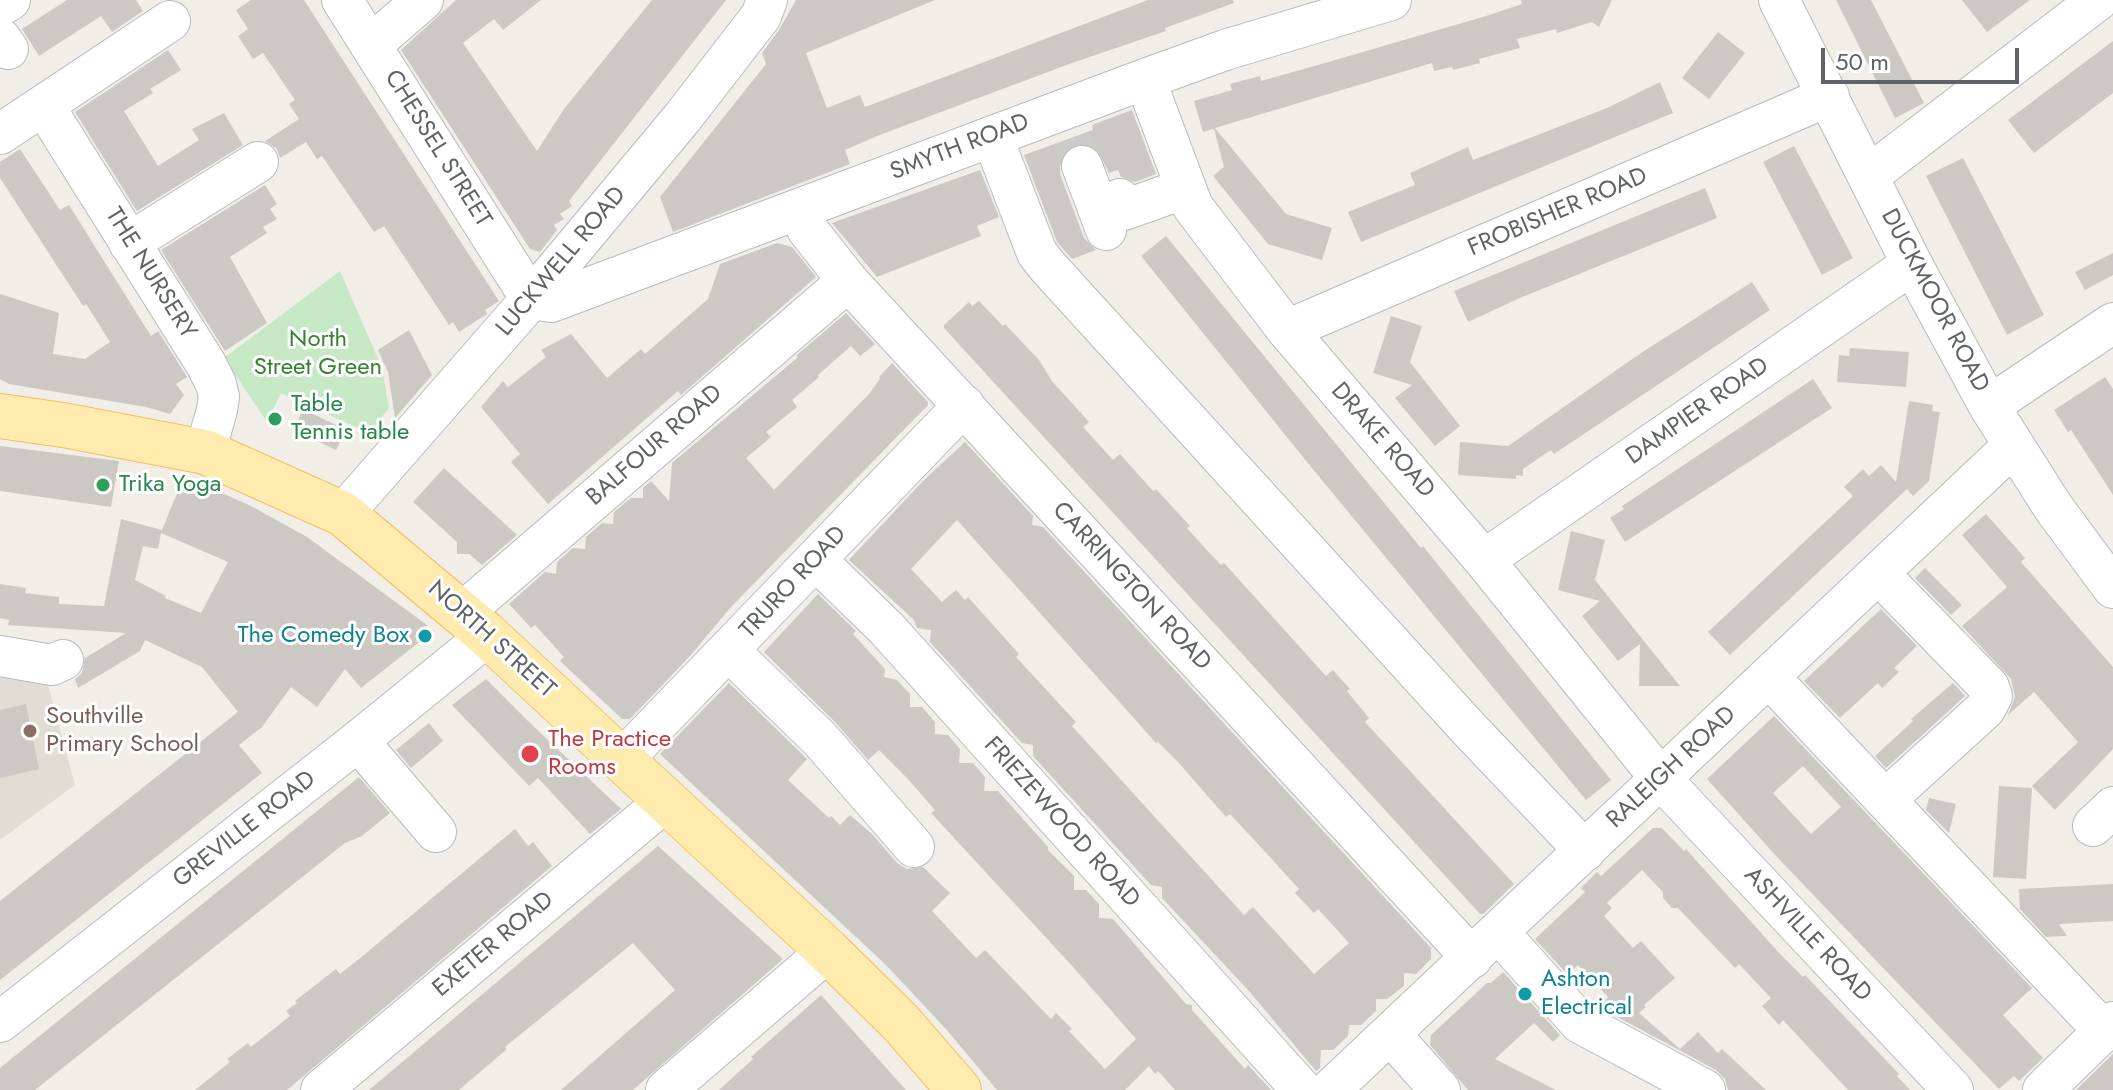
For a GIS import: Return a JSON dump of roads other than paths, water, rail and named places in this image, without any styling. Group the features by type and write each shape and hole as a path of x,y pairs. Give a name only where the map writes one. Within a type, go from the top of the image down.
{"main road":[{"name":"NORTH STREET","path":"0,416 205,452 343,514 474,623 667,800 901,1023 959,1090"}],"street":[{"path":"0,6 10,0"},
{"name":"CHESSEL STREET","path":"342,0 531,299"},
{"path":"372,44 423,0"},
{"name":"LUCKWELL ROAD","path":"343,514 531,299 683,117 761,16 767,0"},
{"name":"SMYTH ROAD","path":"531,299 551,302 992,136 1072,138 1145,79 1225,50 1391,0"},
{"name":"DUCKMOOR ROAD","path":"1779,0 1912,264 1989,406 2053,507 2113,588"},
{"path":"1868,176 2098,0"},
{"path":"0,134 170,21"},
{"name":"DRAKE ROAD","path":"1145,79 1199,218 1287,330 1484,560 1661,779"},
{"name":"FROBISHER ROAD","path":"1287,330 1829,96"},
{"name":"THE NURSERY","path":"44,106 216,384 219,397 217,410 205,452"},
{"path":"992,136 1042,260 1469,729 1585,851"},
{"path":"1072,138 1113,215 1186,188"},
{"path":"129,243 258,162"},
{"name":"CARRINGTON ROAD","path":"798,209 812,236 848,281 1486,946 1580,1023 1705,1090"},
{"name":"DAMPIER ROAD","path":"1484,560 1912,264"},
{"name":"BALFOUR ROAD","path":"474,623 848,281"},
{"path":"1989,406 2113,323"},
{"name":"TRURO ROAD","path":"622,760 964,405"},
{"name":"RALEIGH ROAD","path":"1330,1090 2013,446"},
{"name":"FRIEZEWOOD ROAD","path":"816,560 887,629 1302,1090"},
{"path":"1879,574 1989,687 1992,696 1985,709 1885,800"},
{"name":"GREVILLE ROAD","path":"0,1022 470,650 474,623"},
{"path":"729,651 820,739 914,847"},
{"path":"0,656 52,665 63,660"},
{"path":"1769,677 1885,800 2109,1026 2043,1090"},
{"path":"358,741 436,832"},
{"name":"ASHVILLE ROAD","path":"1661,779 1953,1090"},
{"name":"EXETER ROAD","path":"321,1090 667,800"},
{"path":"666,1090 828,951"},
{"path":"1390,1034 1440,1090"}],"tunnel":[{"path":"1072,138 1082,166"}],"place":[{"name":"Table Tennis table","path":"275,419"},
{"name":"Trika Yoga","path":"103,485"},
{"name":"The Comedy Box","path":"425,636"},
{"name":"Southville Primary School","path":"30,731"},
{"name":"The Practice Rooms","path":"530,754"},
{"name":"Ashton Electrical","path":"1525,994"}],"park label":[{"name":"North Street Green","path":"318,354"}]}
